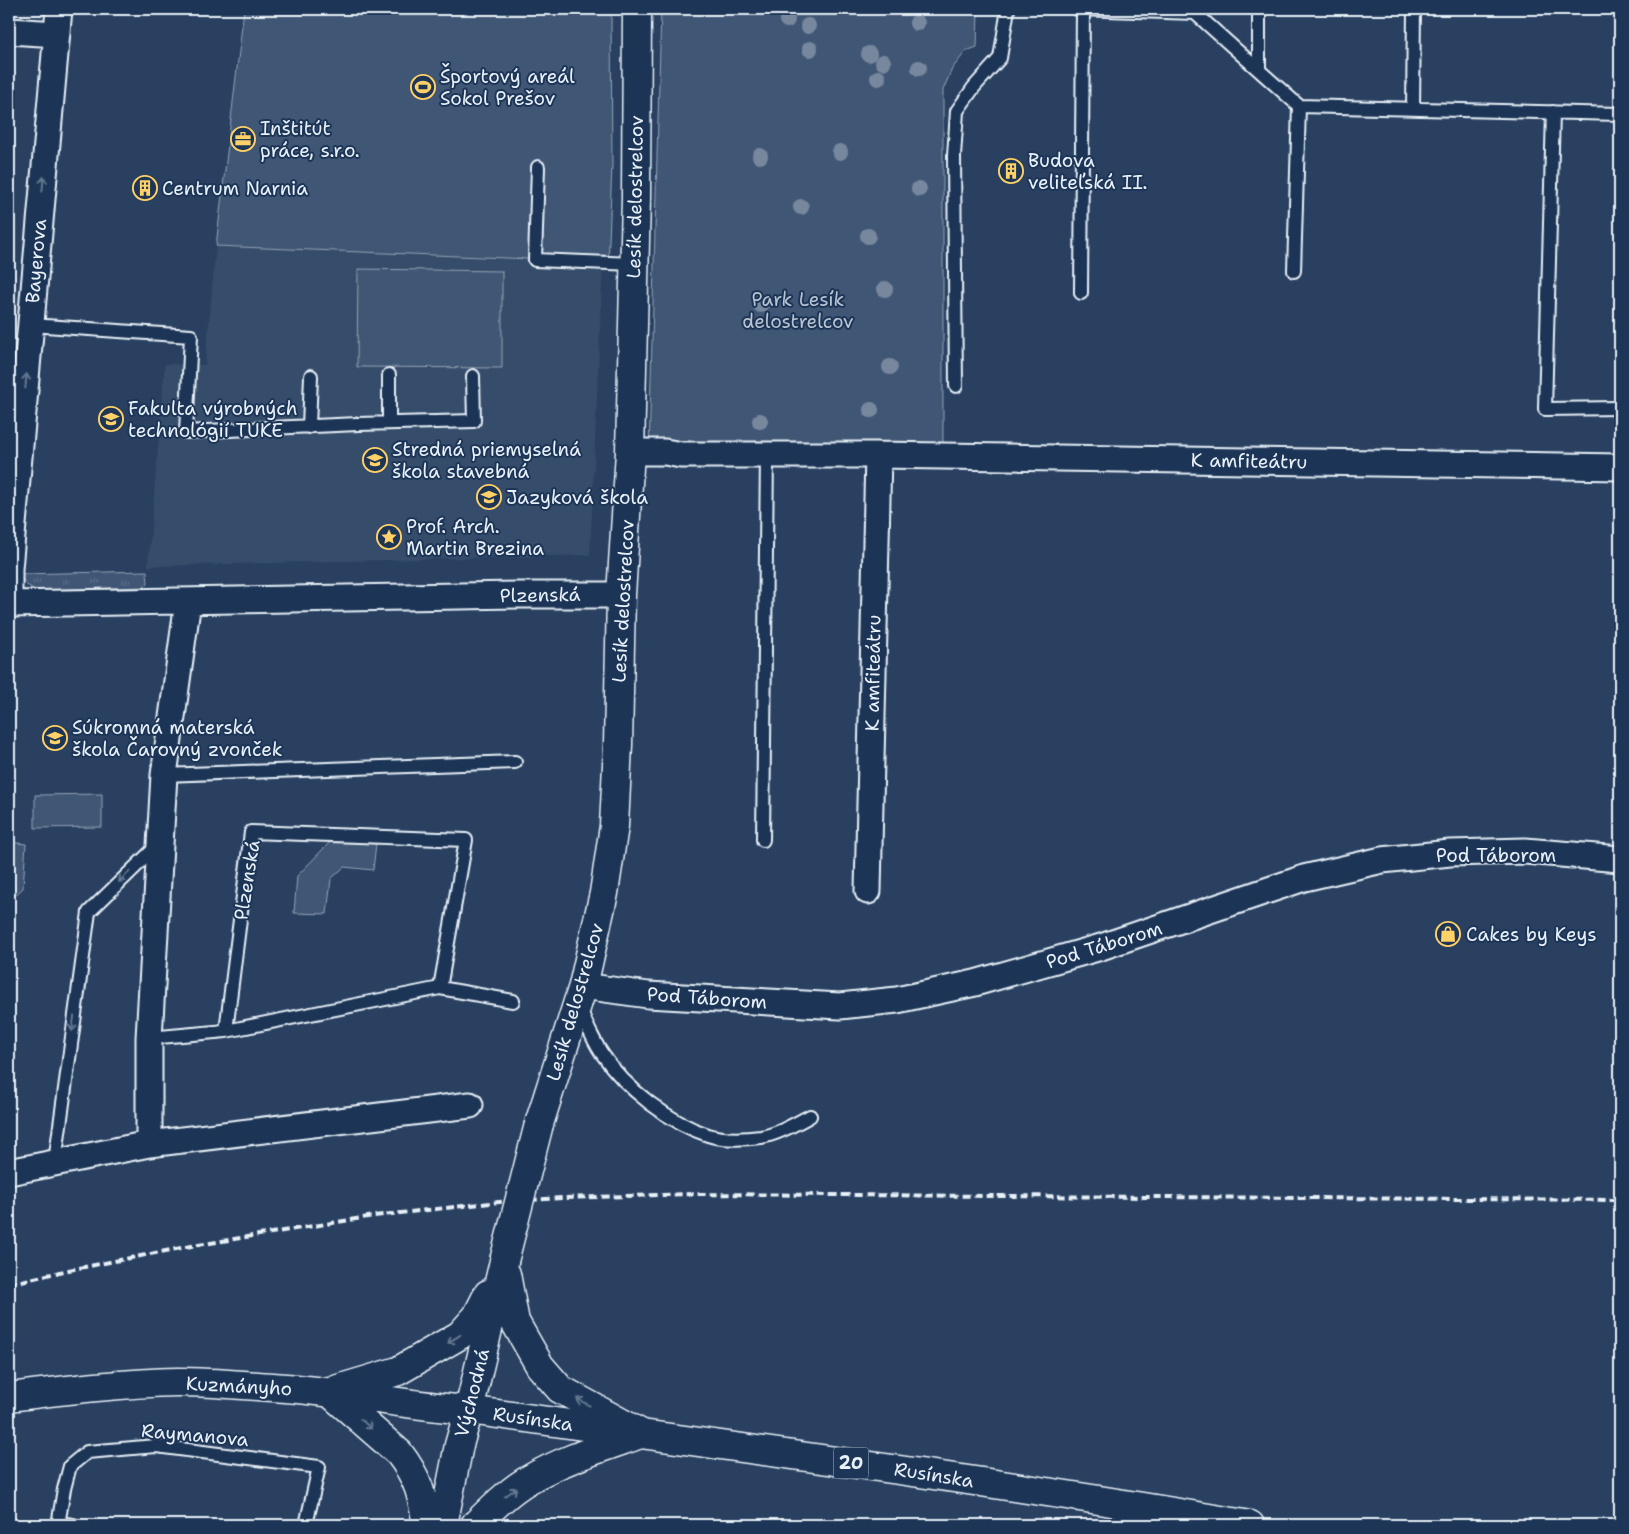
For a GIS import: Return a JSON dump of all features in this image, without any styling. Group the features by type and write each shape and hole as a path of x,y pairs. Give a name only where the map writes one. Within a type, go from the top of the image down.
{"street":[{"name":"Bayerova","path":"9,604 9,569 59,9"},
{"name":"Lesík delostrelcov","path":"501,1281 539,1124 580,995 604,893 614,826 618,745 621,595 630,452 637,9"},
{"path":"9,31 57,34"},
{"name":"K amfiteátru","path":"630,452 665,452 681,455 878,455 1620,467"},
{"name":"K amfiteátru","path":"868,891 878,455"},
{"name":"Plzenská","path":"9,604 621,595"},
{"path":"149,1144 149,1038 164,775 188,600"},
{"name":"Pod Táborom","path":"580,995 648,995 840,1006 897,1000 975,983 1101,947 1304,878 1382,860 1450,853 1525,851 1620,859"},
{"path":"9,1172 149,1144 470,1105"},
{"path":"329,1392 398,1372 460,1335 477,1316 501,1281"},
{"path":"501,1281 515,1322 534,1358 560,1389 642,1434"},
{"name":"Východná","path":"443,1525 460,1444 501,1281"},
{"name":"Kuzmányho","path":"9,1397 65,1390 179,1382 329,1392 430,1407 469,1410"},
{"path":"329,1392 399,1454 409,1466 422,1492 427,1525"},
{"name":"Rusínska","path":"469,1410 896,1469 1250,1525"},
{"name":"20","path":"475,1525 503,1498 529,1480 573,1458 642,1434"}],"lane":[{"path":"956,386 954,156 958,112 974,87 1000,58 1008,9"},
{"path":"1077,9 1194,13 1299,106 1620,114"},
{"path":"1081,293 1083,9"},
{"path":"1259,9 1259,70"},
{"path":"1412,109 1414,9"},
{"path":"1294,271 1299,106"},
{"path":"1553,112 1544,409 1620,408"},
{"path":"538,168 535,260 634,264"},
{"path":"31,325 191,336 186,432 474,421 473,376"},
{"path":"309,426 311,376"},
{"path":"389,376 389,423"},
{"path":"763,840 767,454"},
{"path":"164,775 515,762"},
{"name":"Plzenská","path":"226,1031 251,832 466,840 440,988"},
{"path":"55,1162 89,912 160,844"},
{"path":"149,1038 226,1031 440,988 513,1001"},
{"path":"580,995 602,1055 616,1072 651,1103 685,1126 709,1136 739,1139 763,1137 788,1128 810,1116"},
{"name":"Raymanova","path":"73,1525 58,1524 70,1466 87,1452 156,1446 319,1467 306,1525"}],"shaded area":[{"name":"Stredná priemyselná škola stavebná","path":"216,246 603,262 590,555 148,566 165,364 205,365"}],"green space":[{"name":"Športový areál Sokol Prešov","path":"244,9 611,9 612,165 608,268 603,262 216,246"},
{"name":"Park Lesík delostrelcov","path":"661,9 978,9 977,47 966,51 952,69 943,90 943,458 649,452"},
{"path":"358,269 502,271 502,368 357,367"},
{"path":"147,571 148,583 143,587 35,590 25,584 21,574"},
{"path":"102,794 102,827 35,828 35,795"},
{"path":"332,840 376,844 373,870 344,867 331,879 327,914 294,913 297,876"},
{"path":"9,842 26,844 23,888 9,901"}],"railway":[{"path":"9,1284 186,1247 374,1216 499,1202 563,1198 690,1194 1620,1200"}],"place":[{"name":"Športový areál Sokol Prešov","path":"423,87"},
{"name":"Inštitút práce, s.r.o.","path":"243,139"},
{"name":"Budova veliteľská II.","path":"1011,171"},
{"name":"Centrum Narnia","path":"145,188"},
{"name":"Fakulta výrobných technológií TUKE","path":"111,419"},
{"name":"Stredná priemyselná škola stavebná","path":"375,460"},
{"name":"Jazyková škola","path":"489,497"},
{"name":"Prof. Arch. Martin Brezina","path":"389,537"},
{"name":"Súkromná materská škola Čarovný zvonček","path":"55,738"},
{"name":"Cakes by Keys","path":"1448,934"}]}
